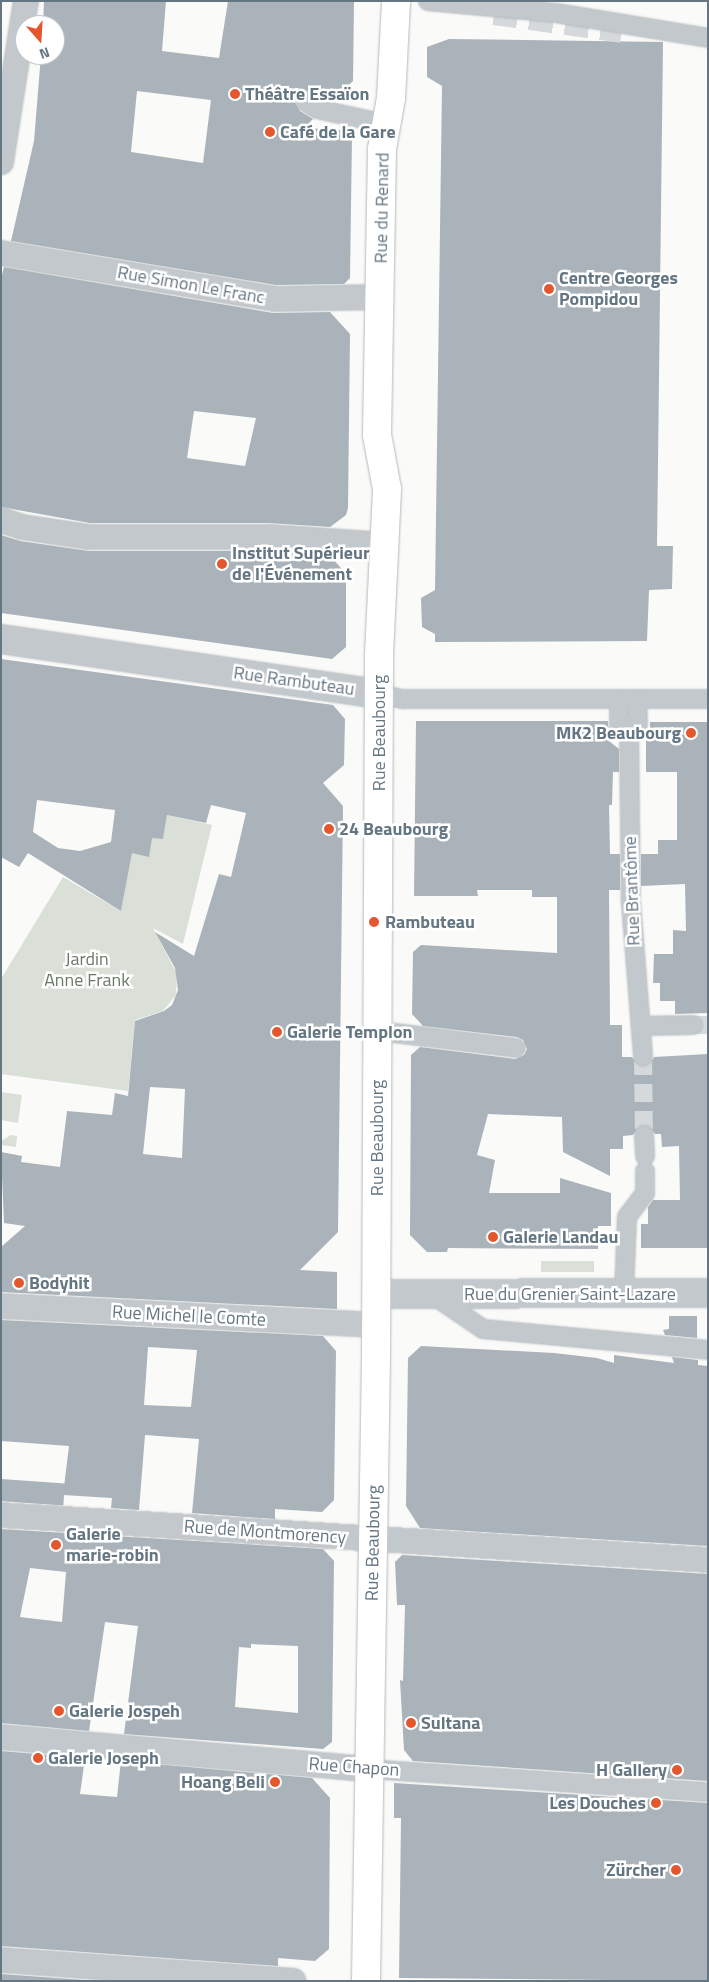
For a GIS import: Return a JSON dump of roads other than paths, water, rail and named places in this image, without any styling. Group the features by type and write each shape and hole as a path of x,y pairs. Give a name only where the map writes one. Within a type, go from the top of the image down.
{"main road":[{"name":"Rue du Renard","path":"382,297 385,124 391,98 396,1"},
{"name":"Rue Beaubourg","path":"366,1981 374,1539 379,694 387,489 377,435 382,297"}],"street":[{"path":"1,162 6,101 26,1"},
{"path":"428,1 557,7 708,38"},
{"path":"306,102 318,109 385,124"},
{"name":"Rue Simon Le Franc","path":"1,253 275,299 382,297"},
{"path":"1,520 22,526 90,537 236,539 268,537 386,544"},
{"name":"Rue Rambuteau","path":"1,639 403,699 708,699"},
{"name":"Rue Brantôme","path":"637,699 638,724 629,725 631,903 643,1057"},
{"path":"619,700 619,725 629,725"},
{"path":"641,1026 693,1025"},
{"path":"378,1031 516,1048"},
{"path":"624,1294 627,1217 645,1193 644,1135"},
{"name":"Rue du Grenier Saint-Lazare","path":"376,1294 708,1293"},
{"name":"Rue du Grenier Saint-Lazare","path":"433,1294 483,1330 708,1350"},
{"name":"Rue Michel le Comte","path":"1,1306 376,1325"},
{"name":"Rue de Montmorency","path":"1,1514 708,1560"},
{"name":"Rue Chapon","path":"1,1737 369,1769 708,1792"},
{"path":"1,1960 293,1981"}],"tunnel":[{"path":"494,13 622,31"},
{"path":"693,1025 708,1025"},
{"path":"643,1057 644,1135"}],"place":[{"name":"Théâtre Essaïon","path":"235,94"},
{"name":"Café de la Gare","path":"270,132"},
{"name":"Centre Georges Pompidou","path":"549,289"},
{"name":"Institut Supérieur de l'Événement","path":"222,564"},
{"name":"MK2 Beaubourg","path":"691,733"},
{"name":"24 Beaubourg","path":"329,829"},
{"name":"Rambuteau","path":"374,922"},
{"name":"Galerie Templon","path":"277,1032"},
{"name":"Galerie Landau","path":"493,1237"},
{"name":"Bodyhit","path":"19,1283"},
{"name":"Galerie marie-robin","path":"56,1545"},
{"name":"Galerie Jospeh","path":"59,1711"},
{"name":"Sultana","path":"411,1723"},
{"name":"Galerie Joseph","path":"38,1758"},
{"name":"H Gallery","path":"677,1770"},
{"name":"Hoang Beli","path":"275,1782"},
{"name":"Les Douches","path":"656,1803"},
{"name":"Zürcher","path":"676,1870"}],"park label":[{"name":"Jardin Anne Frank","path":"87,970"}]}
